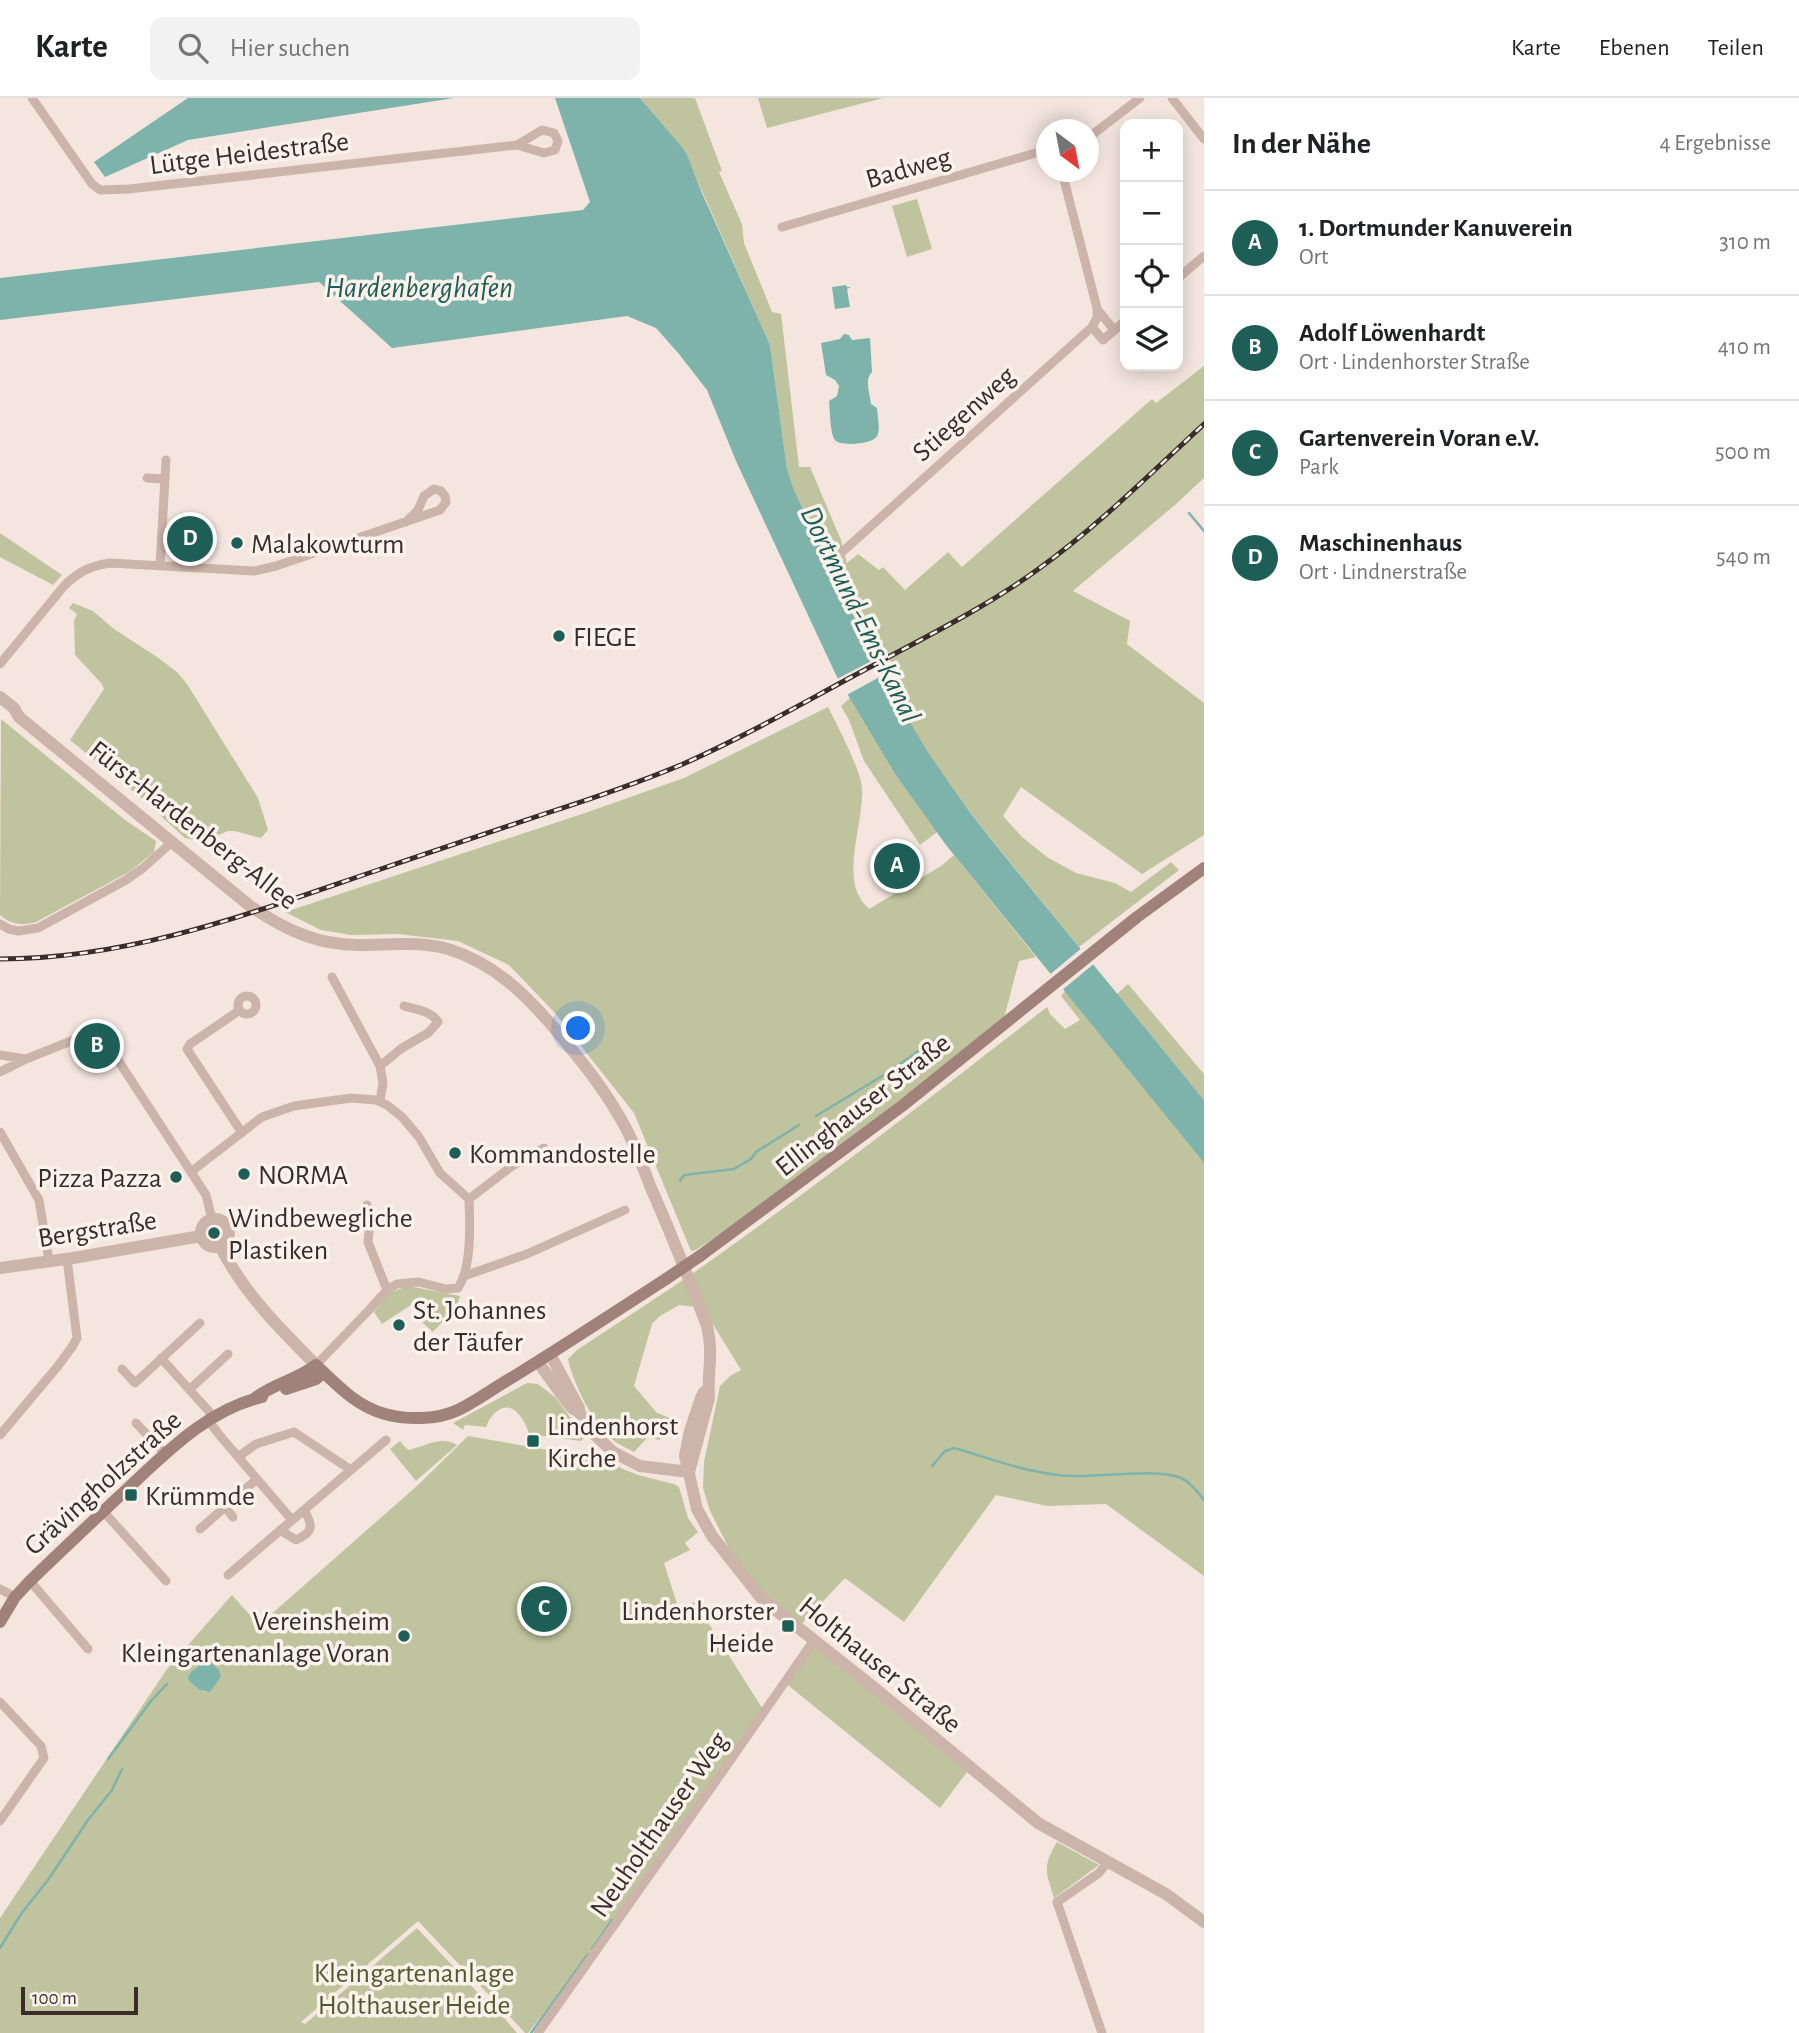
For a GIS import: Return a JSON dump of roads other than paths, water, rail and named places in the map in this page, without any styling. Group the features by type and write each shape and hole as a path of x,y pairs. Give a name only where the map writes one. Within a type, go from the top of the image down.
{"main road":[{"name":"Ellinghauser Straße","path":"538,1362 700,1256 837,1155 911,1099 1137,917 1204,868"},
{"path":"320,1369 360,1404 384,1414 403,1417 433,1416 458,1410 538,1362"},
{"name":"Grävingholzstraße","path":"0,1622 15,1597 30,1581 192,1431 211,1418 254,1399 310,1382 320,1369"}],"street":[{"name":"Lütge Heidestraße","path":"32,98 89,180 100,190 129,189 517,145"},
{"path":"1099,130 1140,98"},
{"path":"1172,98 1204,139"},
{"name":"Badweg","path":"782,227 1036,153"},
{"path":"1065,182 1097,309 1097,318 1092,327 1103,340 1120,325"},
{"path":"1183,274 1204,256"},
{"path":"1097,309 1114,330"},
{"name":"Stiegenweg","path":"841,554 1092,327"},
{"path":"160,566 166,460"},
{"path":"146,478 165,479"},
{"path":"0,664 74,575 95,565 110,563 265,569 406,522"},
{"name":"Fürst-Hardenberg-Allee","path":"0,697 14,708 19,718"},
{"name":"Fürst-Hardenberg-Allee","path":"0,707 9,715 19,718 250,906 270,919 318,940 343,944 404,944 444,948 468,956 493,969 514,985 581,1061 617,1112 707,1325 712,1365 708,1386 701,1398 685,1450 689,1472"},
{"path":"4,926 26,931 45,925 126,880 172,842"},
{"path":"332,976 380,1066 383,1083 380,1101"},
{"path":"380,1066 402,1048 428,1033 438,1022 428,1013 404,1006"},
{"path":"240,1010 190,1044 187,1049 242,1133"},
{"path":"0,1072 81,1037 90,1037 104,1043 192,1171 206,1195 212,1219"},
{"path":"0,1055 26,1059"},
{"path":"192,1171 262,1117 294,1106 351,1098 380,1101 395,1110 410,1125 440,1173 469,1199 469,1238 464,1276 458,1288 446,1289 419,1282 397,1284 387,1290 320,1369 267,1314 238,1276 220,1246"},
{"path":"0,1132 39,1200 49,1261"},
{"path":"469,1199 512,1166 544,1148"},
{"path":"366,1205 370,1223 368,1242 387,1290"},
{"path":"464,1276 527,1254 625,1210"},
{"path":"212,1219 221,1220 227,1227 228,1236 220,1246 208,1245 201,1236 204,1223 212,1219"},
{"name":"Bergstraße","path":"0,1268 201,1236"},
{"path":"0,1436 58,1366 76,1338 67,1259"},
{"path":"122,1369 135,1383 200,1323"},
{"path":"190,1389 228,1354"},
{"path":"550,1354 578,1404 579,1412"},
{"path":"162,1358 190,1389 238,1457 292,1520"},
{"path":"538,1362 564,1398 609,1449 640,1465 689,1472"},
{"path":"136,1423 165,1454"},
{"path":"238,1457 256,1444 294,1432 351,1470"},
{"path":"228,1575 386,1440"},
{"name":"Holthauser Straße","path":"689,1472 699,1515 729,1560 762,1599 1038,1823 1166,1894 1204,1922"},
{"path":"200,1529 257,1479"},
{"path":"225,1507 233,1517"},
{"path":"280,1530 296,1540 306,1536 310,1530 310,1520 304,1510"},
{"path":"103,1511 166,1581"},
{"path":"30,1581 88,1649"},
{"path":"0,1589 15,1597"},
{"name":"Neuholthauser Weg","path":"538,2033 814,1640"},
{"path":"0,1702 41,1746 44,1758 0,1821"},
{"path":"1102,2033 1057,1902 1100,1873 1108,1862"}],"water":[{"path":"188,98 454,98 188,140 105,177 94,162"},
{"name":"Hardenberghafen","path":"555,98 640,98 683,148 770,345 787,469 794,490 877,667 928,752 971,814 1204,1100 1204,1163 946,845 895,774 836,675 736,461 707,390 656,328 627,316 392,348 319,282 0,320 0,278 583,210 590,202"},
{"path":"832,287 851,287 847,289 850,307 835,309"},
{"path":"844,334 849,335 852,340 870,338 872,372 868,387 871,404 877,408 879,430 875,439 864,443 838,442 832,433 829,401 837,396 839,386 826,375 821,343 840,339"},
{"path":"208,1660 219,1670 221,1677 210,1692 200,1690 188,1677"}],"waterway":[{"path":"1189,513 1204,531"},
{"path":"816,1116 887,1073 939,1037"},
{"path":"680,1181 684,1175 734,1169 799,1125"},
{"path":"932,1466 945,1451 954,1448 1013,1466 1058,1475 1171,1475 1188,1482 1204,1500"},
{"path":"108,1759 167,1684"},
{"path":"0,1948 21,1914 112,1790 122,1769"},
{"path":"592,1949 612,1920"},
{"path":"531,2033 588,1954"}],"railway":[{"path":"0,959 98,951 145,942 239,917 597,797 708,753 936,632 1018,583 1102,518 1204,424"}],"place":[{"name":"Maschinenhaus","path":"190,539"},
{"name":"Malakowturm","path":"237,543"},
{"name":"FIEGE","path":"559,636"},
{"name":"1. Dortmunder Kanuverein","path":"897,866"},
{"name":"Adolf Löwenhardt","path":"97,1046"},
{"name":"Kommandostelle","path":"455,1153"},
{"name":"NORMA","path":"244,1174"},
{"name":"Pizza Pazza","path":"176,1177"},
{"name":"Windbewegliche Plastiken","path":"214,1233"},
{"name":"St. Johannes der Täufer","path":"399,1325"},
{"name":"Lindenhorst Kirche","path":"533,1441"},
{"name":"Krümmde","path":"131,1495"},
{"name":"Gartenverein Voran e.V.","path":"544,1609"},
{"name":"Lindenhorster Heide","path":"788,1626"},
{"name":"Vereinsheim Kleingartenanlage Voran","path":"404,1636"}],"water label":[{"name":"Dortmund-Ems-Kanal","path":"861,614"}],"park label":[{"name":"Kleingartenanlage Holthauser Heide","path":"414,1988"}]}
